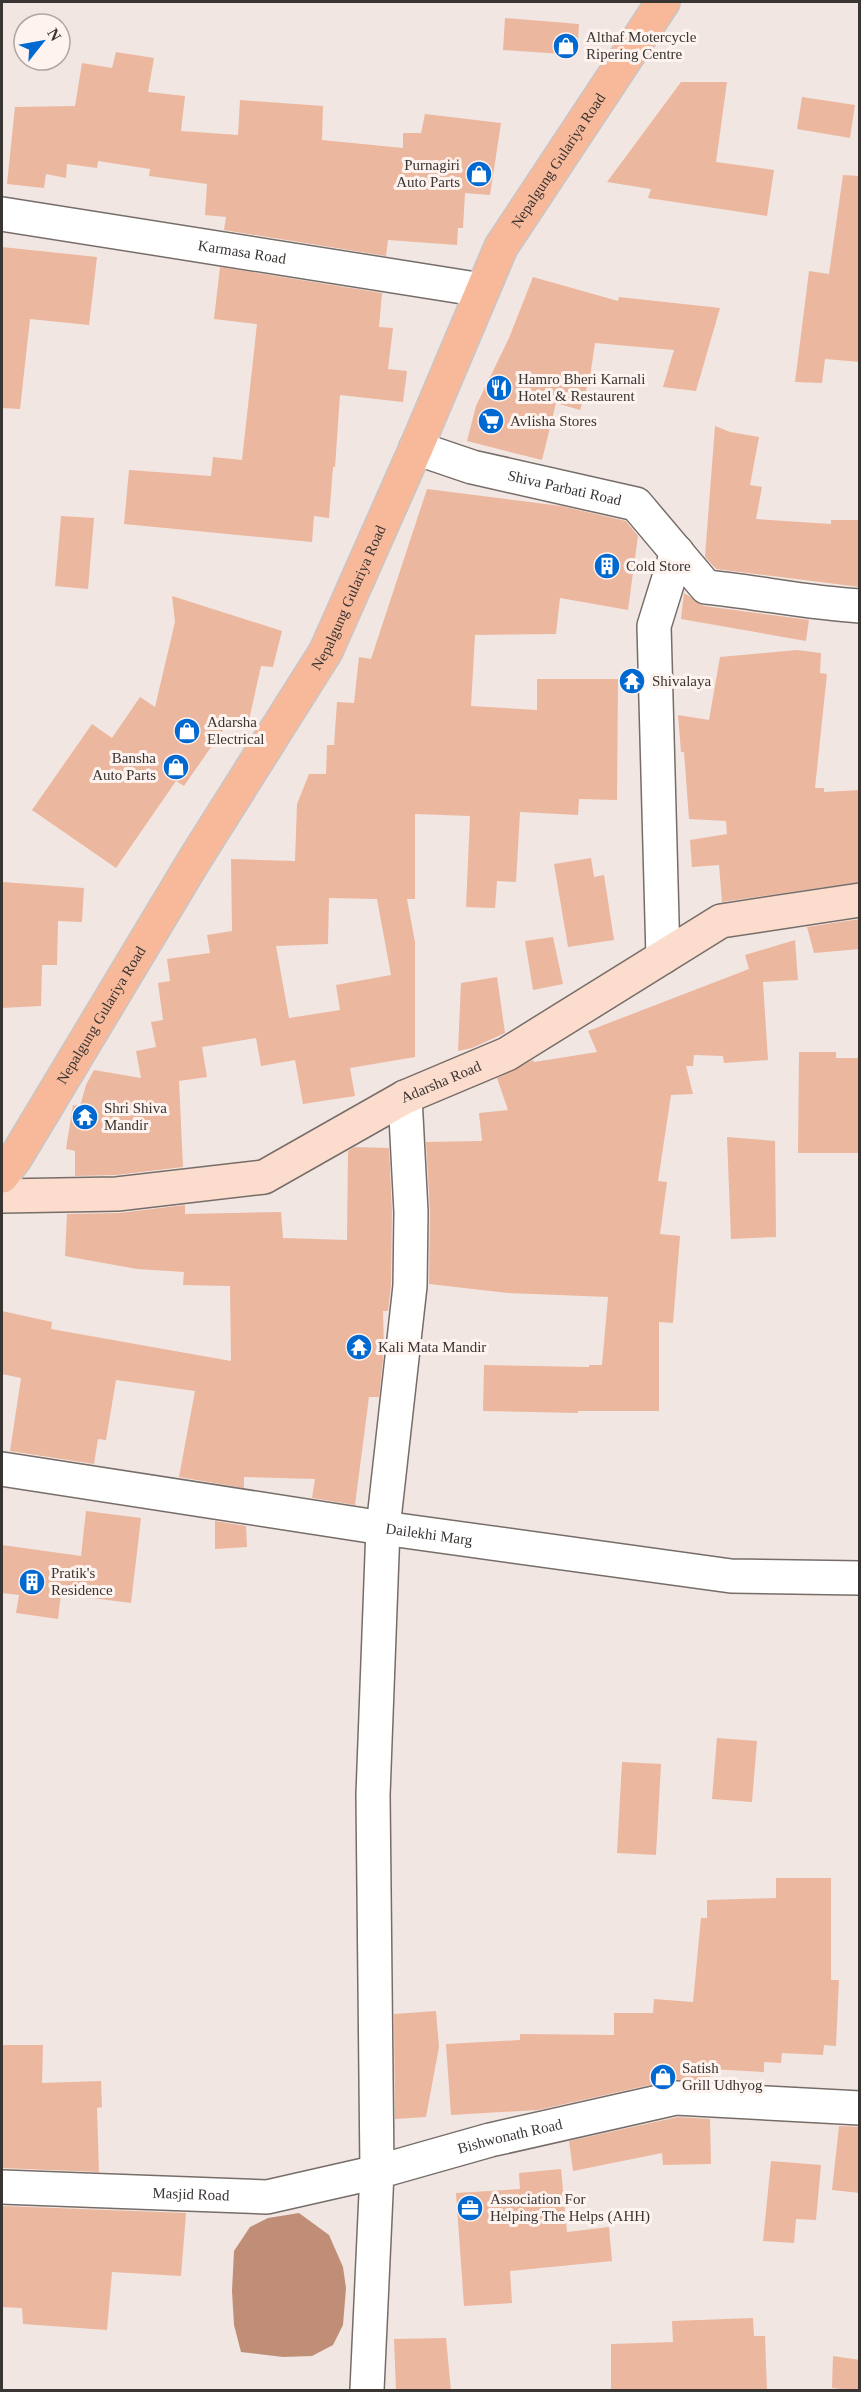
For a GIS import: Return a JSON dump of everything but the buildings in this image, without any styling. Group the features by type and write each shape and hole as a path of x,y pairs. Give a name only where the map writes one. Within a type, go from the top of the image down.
{"main road":[{"name":"Nepalgung Gulariya Road","path":"2,1176 16,1157 195,859 326,651 416,448 501,247 663,2"},
{"name":"Adarsha Road","path":"2,1196 117,1194 264,1177 405,1097 507,1054 721,921 860,900"}],"street":[{"name":"Karmasa Road","path":"2,214 482,290"},
{"name":"Shiva Parbati Road","path":"416,448 472,467 636,504 706,587 860,606"},
{"path":"663,957 654,626 676,552"},
{"path":"367,2391 377,2172 373,1795 383,1527 410,1286 411,1212 405,1097"},
{"name":"Dailekhi Marg","path":"2,1469 383,1527 731,1576 860,1578"},
{"name":"Bishwonath Road","path":"377,2172 490,2140 676,2098 860,2108"},
{"name":"Masjid Road","path":"2,2187 267,2197 377,2172"}],"shaded area":[{"path":"299,2213 329,2235 343,2267 346,2288 343,2325 333,2345 312,2356 283,2357 241,2352 234,2325 232,2291 234,2251 250,2227 268,2218"}],"place":[{"name":"Althaf Motercycle Ripering Centre","path":"566,46"},
{"name":"Purnagiri Auto Parts","path":"479,174"},
{"name":"Hamro Bheri Karnali Hotel & Restaurent","path":"499,388"},
{"name":"Avlisha Stores","path":"491,421"},
{"name":"Cold Store","path":"607,566"},
{"name":"Shivalaya","path":"632,681"},
{"name":"Adarsha Electrical","path":"187,731"},
{"name":"Bansha Auto Parts","path":"176,767"},
{"name":"Shri Shiva Mandir","path":"85,1117"},
{"name":"Kali Mata Mandir","path":"359,1347"},
{"name":"Pratik's Residence","path":"32,1582"},
{"name":"Satish Grill Udhyog","path":"663,2077"},
{"name":"Association For Helping The Helps (AHH)","path":"470,2208"}]}
